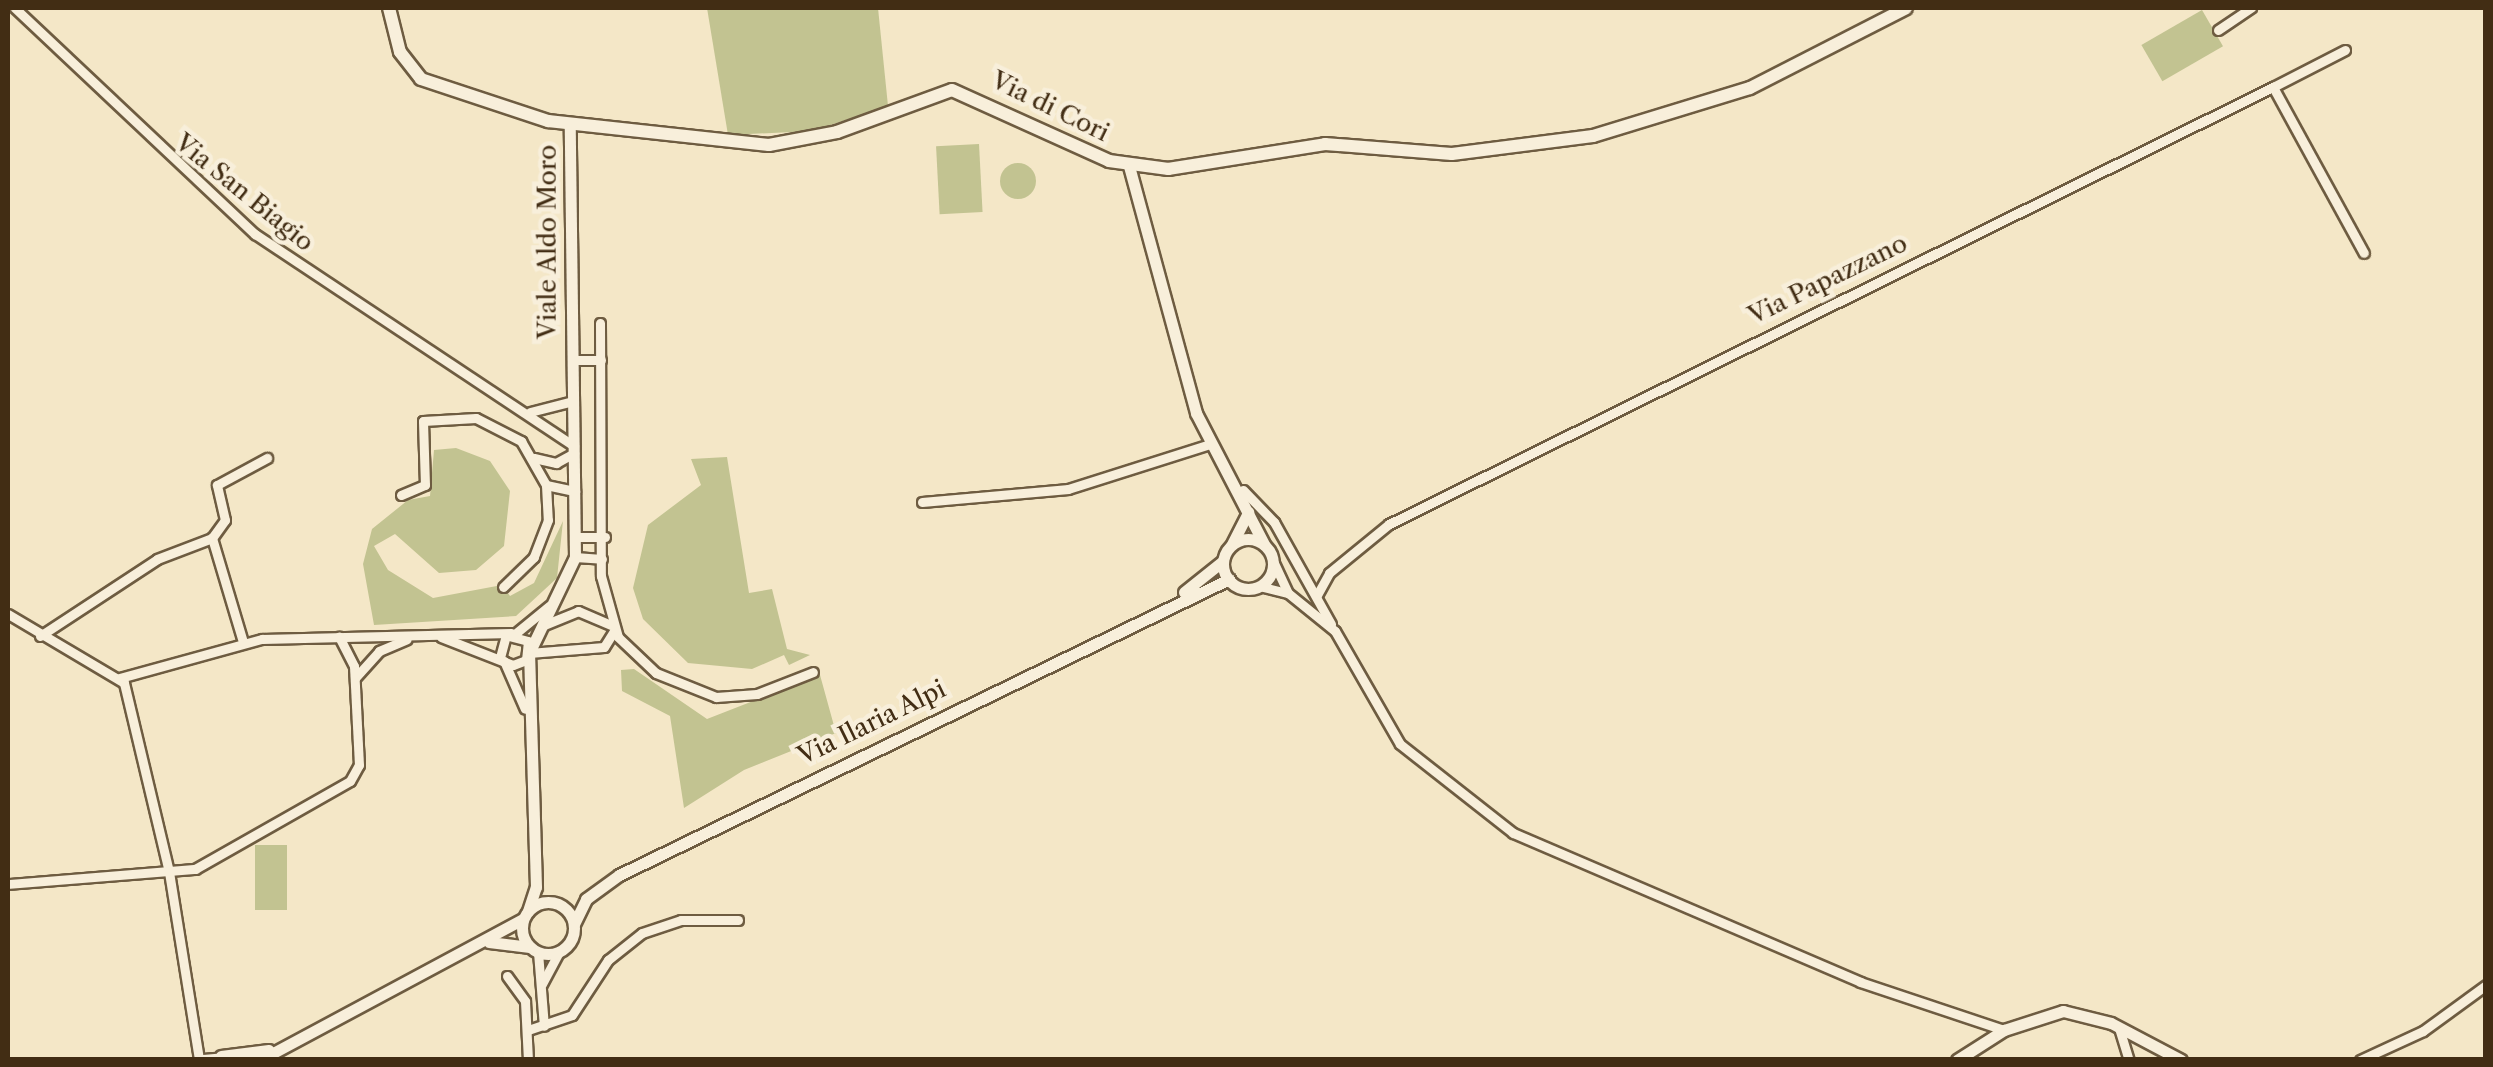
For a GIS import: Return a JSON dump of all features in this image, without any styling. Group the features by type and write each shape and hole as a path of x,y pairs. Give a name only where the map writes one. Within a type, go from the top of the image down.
{"main road":[{"name":"Via di Cori","path":"389,8 400,52 420,79 570,124 786,144 952,90 1129,166 1207,168 1325,144 1452,154 1593,136 1750,88 1906,8"}],"street":[{"name":"Via San Biagio","path":"15,8 255,234 524,411 574,450"},
{"path":"2218,30 2251,8"},
{"name":"Via Papazzano","path":"1317,595 1386,525 2345,50"},
{"path":"2273,87 2364,254"},
{"name":"Viale Aldo Moro","path":"570,124 576,558"},
{"path":"1129,166 1210,444 1317,595 1400,744 1518,836 1869,985 2004,1030"},
{"name":"Viale Aldo Moro","path":"600,323 605,537 602,559 614,629"},
{"name":"Viale Aldo Moro","path":"572,360 601,360"},
{"path":"524,411 554,412 573,401"},
{"path":"401,495 426,485 417,432 428,419 486,421 534,458 556,463 574,450"},
{"path":"922,502 1076,488 1210,444"},
{"path":"40,636 163,555 212,538 225,523 220,480 267,458"},
{"path":"503,588 542,543 546,485 534,458"},
{"path":"546,485 575,492"},
{"path":"1243,490 1248,512 1288,593"},
{"path":"1248,512 1224,562 1228,579 1288,593 1334,630"},
{"path":"576,537 605,537"},
{"path":"212,538 243,642"},
{"path":"1231,546 1264,544"},
{"path":"544,1026 541,986 526,915 536,887 525,709 529,653 576,558 602,559"},
{"path":"1259,586 1273,561"},
{"name":"Via Ilaria Alpi","path":"1173,600 1224,562"},
{"name":"Via Ilaria Alpi","path":"526,915 552,902 594,891 1173,600 1228,579"},
{"path":"525,709 502,659 500,642 554,602"},
{"path":"543,624 578,610 614,629 649,669 716,697 757,694 813,672"},
{"path":"8,614 40,636 120,678 243,642 514,633"},
{"path":"434,635 502,659 604,646 614,629"},
{"path":"514,633 529,653"},
{"path":"355,678 382,648 419,635"},
{"path":"8,884 169,872 211,862 353,778 355,678 338,637"},
{"path":"120,678 169,872 201,1060 278,1048"},
{"path":"536,887 574,924"},
{"path":"541,986 594,891"},
{"path":"260,1060 485,942 526,915"},
{"path":"528,1030 575,1013 608,960 642,933 681,920 738,920"},
{"path":"485,942 559,952"},
{"path":"506,976 523,997 528,1060"},
{"path":"2360,1060 2423,1032 2486,985"},
{"path":"1957,1060 2004,1030 2063,1012 2119,1028 2181,1060"},
{"path":"2119,1028 2129,1060"}],"green space":[{"path":"707,8 878,8 888,106 812,131 728,135"},
{"path":"2202,10 2223,46 2162,81 2141,45"},
{"path":"979,144 983,212 940,214 936,146"},
{"path":"1018,163 1031,168 1036,181 1031,194 1018,199 1005,194 1000,181 1005,168"},
{"path":"456,448 490,461 510,491 504,546 476,570 439,573 395,534 374,546 388,570 433,598 502,585 510,596 534,583 563,521 557,578 516,616 374,625 363,564 372,529 408,500 430,496 434,450"},
{"path":"727,457 749,593 772,589 787,649 810,655 789,665 784,655 752,669 688,663 643,619 633,588 648,525 701,485 691,459"},
{"path":"634,669 707,719 820,675 836,733 744,770 684,808 670,716 622,691 621,670"},
{"path":"255,845 287,845 287,910 255,910"}]}
